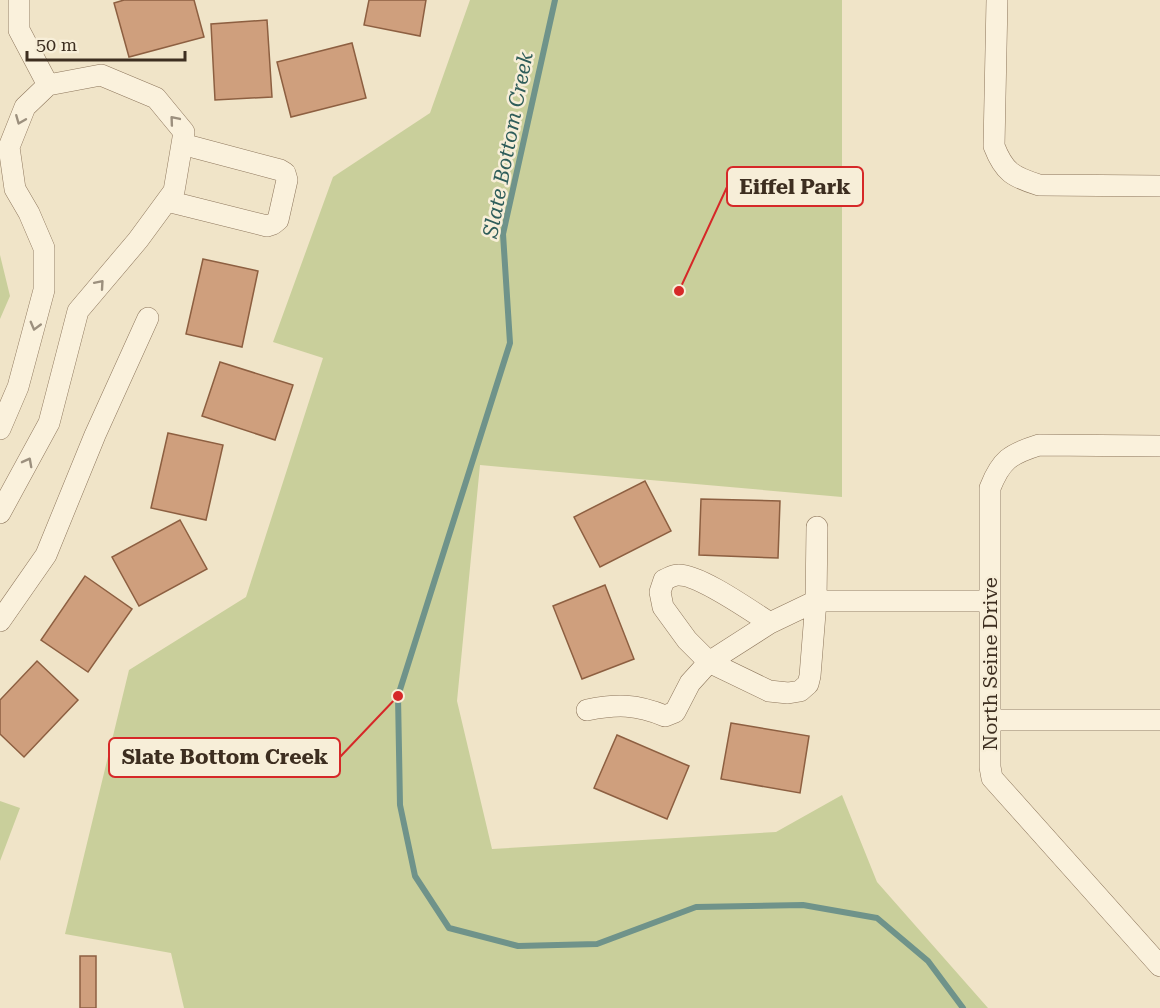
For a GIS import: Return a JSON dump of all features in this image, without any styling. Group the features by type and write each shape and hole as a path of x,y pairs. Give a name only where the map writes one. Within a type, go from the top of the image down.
{"street":[{"path":"20,0 19,30 48,85"},
{"path":"998,0 994,146 999,160 1009,171 1023,180 1039,185 1160,186"},
{"path":"0,429 18,387 44,290 44,248 29,213 15,189 9,147 25,107 48,85 101,75 156,98 184,132 174,191 138,240 78,311 49,423 0,513"},
{"path":"168,201 267,226 278,220 287,180 285,173 182,144"},
{"path":"0,621 46,555 95,435 148,318"},
{"name":"North Seine Drive","path":"1160,446 1039,445 1020,451 1006,460 996,472 990,488 990,767 992,778 1160,966"},
{"path":"771,623 692,577 676,575 664,580 660,592 663,607 687,640 709,662 769,691 788,693 800,691 808,684 810,676 816,602 817,527"},
{"path":"587,710 627,705 652,710 666,716 675,712 690,683 709,662 771,623 816,602 990,601"},
{"path":"990,720 1160,720"}],"green space":[{"path":"470,0 842,0 842,497 480,465 457,701 492,849 776,832 842,795 877,882 988,1008 184,1008 171,953 65,934 129,670 246,597 323,358 273,342 333,177 430,113"},
{"path":"0,255 10,296 0,319"},
{"path":"0,801 20,808 0,861"}],"building":[{"path":"124,0 194,0 204,37 129,57 114,3"},
{"path":"369,0 426,0 420,36 364,25"},
{"path":"267,20 272,97 215,100 211,24"},
{"path":"352,43 366,98 291,117 277,62"},
{"path":"203,259 258,271 242,347 186,334"},
{"path":"220,362 293,385 275,440 202,416"},
{"path":"168,433 223,445 206,520 151,508"},
{"path":"645,481 671,531 600,567 574,517"},
{"path":"701,499 780,501 778,558 699,555"},
{"path":"180,520 207,569 139,606 112,557"},
{"path":"85,576 132,609 88,672 41,640"},
{"path":"605,585 634,659 582,679 553,606"},
{"path":"37,661 78,700 24,757 0,734 0,700"},
{"path":"731,723 809,736 800,793 721,779"},
{"path":"617,735 689,766 667,819 594,788"},
{"path":"80,956 96,956 96,1008 80,1008"}],"waterway":[{"name":"Slate Bottom Creek","path":"555,0 503,234 510,343 398,696 400,805 415,876 449,928 518,946 597,944 696,907 803,905 877,918 928,961 963,1008"}],"place":[{"name":"Eiffel Park","path":"679,291"},
{"name":"Slate Bottom Creek","path":"398,696"}]}
